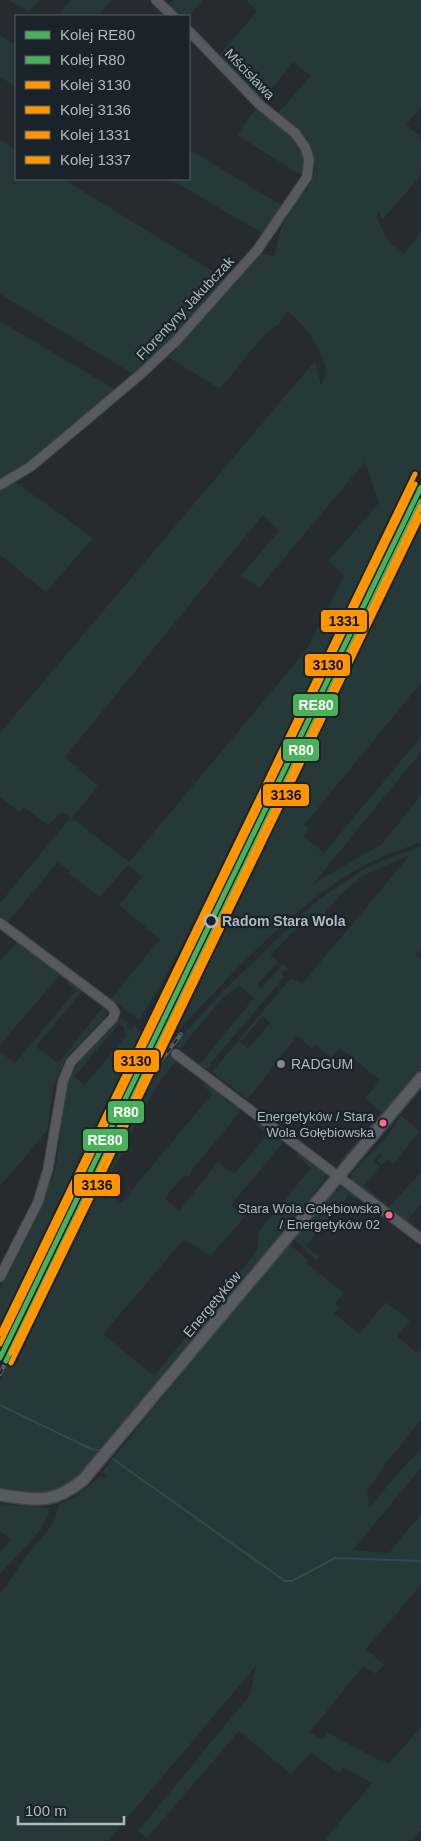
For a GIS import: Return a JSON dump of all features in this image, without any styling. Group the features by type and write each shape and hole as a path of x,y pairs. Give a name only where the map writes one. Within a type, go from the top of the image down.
{"main road":[{"name":"Energetyków","path":"0,1495 39,1500 53,1498 71,1490 83,1480 421,1078"}],"street":[{"path":"156,0 172,15"},
{"name":"Mścisława","path":"190,32 260,105 295,132"},
{"name":"Florentyny Jakubczak","path":"0,486 30,467 142,373 177,340 258,249 307,177 309,159 306,147 295,132"},
{"path":"0,923 111,1006 115,1012 113,1018 68,1068 63,1081 48,1169 38,1202 0,1277"},
{"path":"176,1054 421,1239"}],"shaded area":[{"path":"8,0 39,0 29,12"},
{"path":"70,0 112,0 99,15 59,15"},
{"path":"172,0 203,0 190,15 178,15 167,6"},
{"path":"246,0 421,0 421,107 406,125 421,137 421,175 382,220 379,211 376,217 389,242 404,253 421,232 421,470 254,807 245,815 169,971 139,1020 111,999 160,939 119,905 142,877 128,865 100,897 68,873 70,871 58,862 8,922 0,916 0,903 70,818 62,812 48,825 24,807 19,812 0,797 0,733 315,361 321,385 326,370 317,346 293,315 287,311 279,324 263,336 220,389 168,357 177,349 168,344 135,375 0,294 0,140 15,149 15,180 65,180 224,278 183,326 188,330 255,258 262,254 274,256 281,228 297,200 307,190 315,168 307,138 276,115 311,76 293,62 261,102 219,56 257,11","holes":["365,462 379,503 328,561 344,576 307,649 129,862 72,818 98,786 65,757 263,515 279,531 241,575 259,588"]},
{"path":"0,35 15,44 15,86 0,77"},
{"path":"257,107 300,142 306,159 302,176 237,135"},
{"path":"190,150 284,207 262,233 172,180 190,180"},
{"path":"0,321 116,390 31,462 0,482"},
{"path":"14,481 93,538 46,592 0,555 0,490"},
{"path":"421,509 421,683 304,825 309,829 303,836 324,853 421,737 421,752 313,884 382,844 421,795 421,842 366,865 310,901 263,943 179,1030 178,1023 184,1008 269,828 270,815"},
{"path":"421,846 421,949 416,955 421,959 421,1071 344,1162 341,1160 381,1112 365,1099 380,1080 340,1048 331,1058 316,1045 312,1049 297,1036 248,1099 212,1072 289,980 292,978 302,984 410,855 362,876 340,895 318,921 308,917 270,955 278,962 257,985 261,989 283,964 291,971 286,969 282,973 284,977 211,1063 210,1068 207,1069 199,1065 254,998 239,985 218,1003 180,1049 174,1045 221,993 318,900 367,867","holes":["263,1016 270,1023 248,1049 240,1042"]},
{"path":"9,933 44,959 43,961 48,962 64,975 63,978 59,976 0,1045 0,961 17,942 7,935"},
{"path":"70,980 83,990 36,1047 58,1063 103,1007 107,1011 106,1016 66,1059 54,1084 47,1131 0,1186 0,1052 15,1063 76,990 67,983"},
{"path":"120,1018 128,1022 127,1027 131,1030 134,1026 146,1036 0,1337 0,1287 38,1213 53,1176 57,1162 65,1087 81,1058","holes":["119,1024 125,1028 123,1031 127,1035 85,1085 74,1077"]},
{"path":"169,1053 177,1059 155,1089 126,1143 124,1153 112,1170 120,1178 109,1193 121,1203 212,1094 203,1086 207,1081 226,1096 224,1100 228,1103 231,1100 241,1107 238,1110 240,1112 191,1171 190,1176 183,1176 165,1198 179,1211 218,1162 234,1174 268,1134 255,1124 260,1121 282,1138 282,1144 231,1205 245,1217 210,1256 184,1239 103,1334 154,1376 257,1251 259,1231 311,1168 296,1155 300,1151 325,1170 325,1179 305,1205 285,1223 275,1243 277,1244 82,1477 71,1484 43,1493 0,1490 0,1380 122,1127"},
{"path":"400,1115 420,1131 393,1164 387,1159 382,1165 377,1161 382,1155 380,1153 374,1161 380,1166 364,1186 384,1202 387,1202 384,1206 351,1182 350,1175 384,1140"},
{"path":"421,1172 421,1204 408,1220 421,1230 421,1234 388,1208"},
{"path":"338,1187 343,1187 361,1201 349,1195 306,1246 319,1257 316,1260 295,1240 299,1230 332,1190 338,1191"},
{"path":"289,1244 308,1260 306,1263 344,1293 335,1304 339,1308 334,1313 359,1334 386,1302 410,1321 397,1336 417,1353 421,1349 421,1420 387,1462 367,1492 370,1507 407,1463 421,1451 421,1468 353,1550 389,1553 421,1514 421,1585 366,1649 384,1665 376,1674 363,1666 310,1732 321,1740 328,1733 377,1759 389,1763 421,1727 421,1830 411,1841 324,1841 372,1783 343,1767 339,1773 311,1753 291,1774 239,1731 147,1838 138,1831 250,1695 256,1666 108,1841 0,1841 0,1594 49,1528 57,1513 59,1504 77,1496 100,1476 104,1479 107,1477 102,1472 285,1246"},
{"path":"0,1504 49,1508 48,1515 38,1533 0,1574 0,1553 11,1539 0,1531"}],"waterway":[{"path":"0,1405 91,1449 99,1450"},
{"path":"113,1459 285,1581 292,1581 335,1558 421,1561"}],"railway":[{"path":"0,1374 128,1111 156,1067 181,1034"}],"rail line":[{"name":"1331","path":"0,1334 415,474"},
{"name":"3130","path":"0,1344 415,484"},
{"name":"RE80","path":"0,1358 421,487"},
{"name":"R80","path":"6,1361 421,501"},
{"name":"1337","path":"11,1353 421,506"},
{"name":"3136","path":"11,1363 421,516"}],"place":[{"name":"Radom Stara Wola","path":"211,921"},
{"name":"RADGUM","path":"281,1064"},
{"name":"Energetyków / Stara Wola Gołębiowska","path":"383,1123"},
{"name":"Stara Wola Gołębiowska / Energetyków 02","path":"389,1215"}]}
